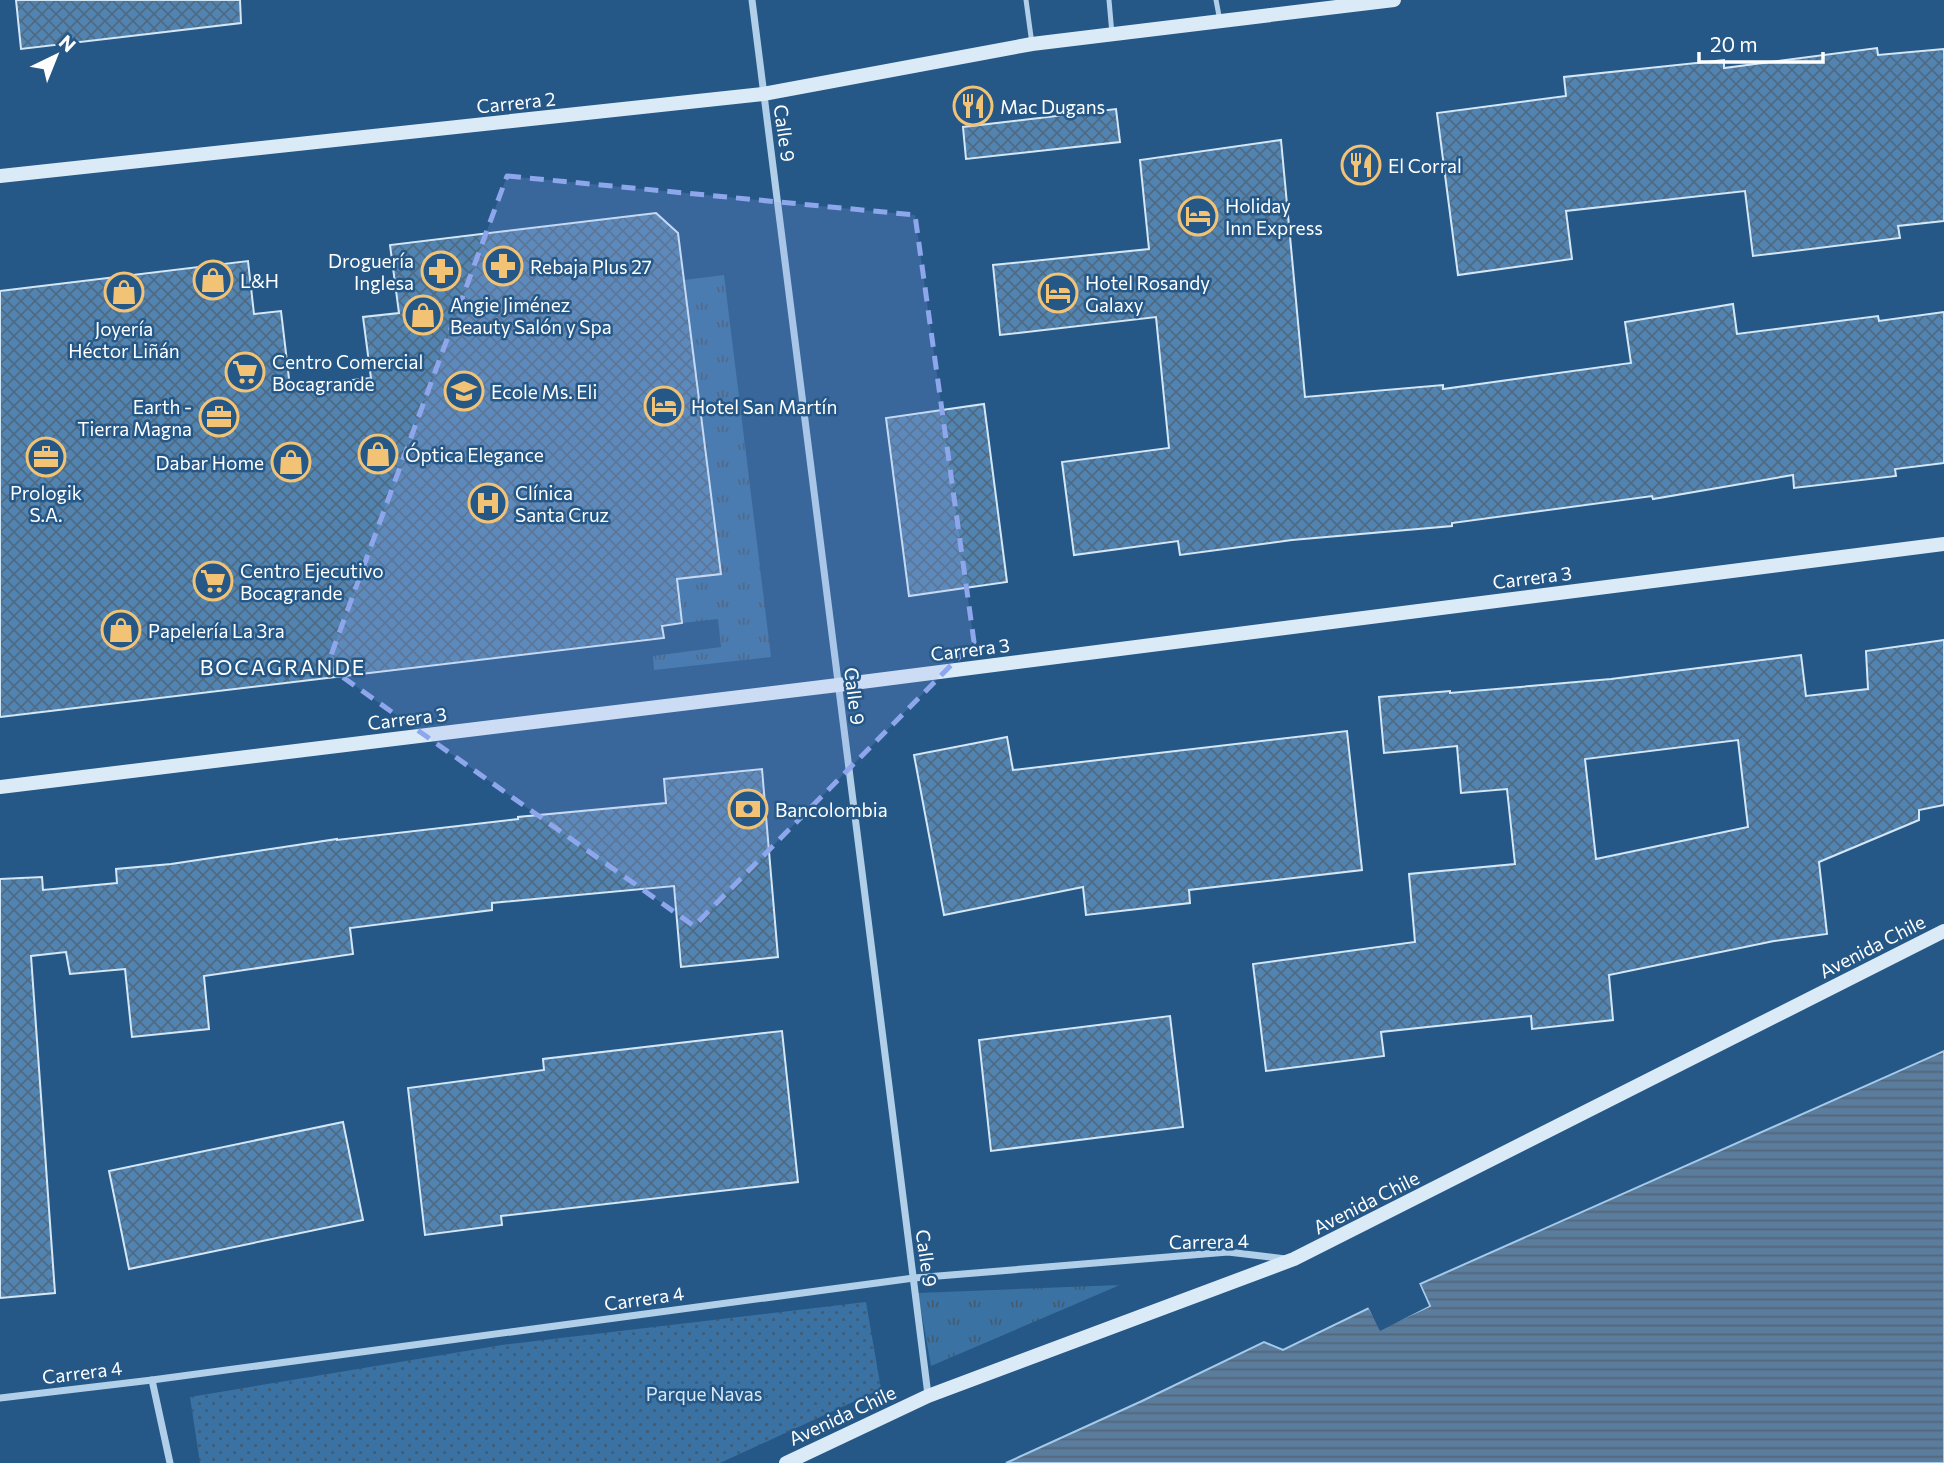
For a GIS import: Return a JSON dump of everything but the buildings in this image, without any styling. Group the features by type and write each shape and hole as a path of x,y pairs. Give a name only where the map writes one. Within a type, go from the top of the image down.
{"main road":[{"name":"Carrera 2","path":"0,176 763,94 1032,44 1394,0"},
{"name":"Carrera 3","path":"0,786 838,685 1944,544"},
{"name":"Avenida Chile","path":"786,1463 928,1395 1294,1259 1944,931"}],"street":[{"name":"Calle 9","path":"752,0 928,1395"},
{"name":"Carrera 4","path":"0,1398 914,1278 1228,1252 1294,1259"},
{"path":"152,1380 170,1463"}],"lane":[{"path":"1026,0 1032,44"},
{"path":"1109,0 1112,34"},
{"path":"1216,0 1220,21"}],"highlighted area":[{"path":"507,176 915,215 974,642 694,926 327,666"}],"green space":[{"path":"724,275 771,657 654,670 653,656 721,647 718,619 682,623 677,579 721,574 684,280"},
{"path":"1120,1285 931,1366 918,1293"},
{"name":"Parque Navas","path":"866,1302 881,1389 720,1463 200,1463 190,1397 502,1345"}],"shaded area":[{"path":"1944,1051 1944,1463 1006,1463 1264,1342 1283,1350 1369,1308 1381,1328 1430,1306 1420,1284"}],"pier":[{"path":"1418,1281 1429,1306 1380,1331 1367,1305 1371,1306 1382,1324 1426,1304 1416,1285"}],"place":[{"name":"Mac Dugans","path":"973,106"},
{"name":"El Corral","path":"1361,165"},
{"name":"Holiday Inn Express","path":"1198,216"},
{"name":"Rebaja Plus 27","path":"503,266"},
{"name":"Droguería Inglesa","path":"441,271"},
{"name":"L&H","path":"213,280"},
{"name":"Joyería Héctor Liñán","path":"124,292"},
{"name":"Hotel Rosandy Galaxy","path":"1058,293"},
{"name":"Angie Jiménez Beauty Salón y Spa","path":"423,315"},
{"name":"Centro Comercial Bocagrande","path":"245,372"},
{"name":"Ecole Ms. Eli","path":"464,391"},
{"name":"Hotel San Martín","path":"664,406"},
{"name":"Earth - Tierra Magna","path":"219,417"},
{"name":"Óptica Elegance","path":"378,454"},
{"name":"Prologik S.A.","path":"46,457"},
{"name":"Dabar Home","path":"291,462"},
{"name":"Clínica Santa Cruz","path":"488,503"},
{"name":"Centro Ejecutivo Bocagrande","path":"213,581"},
{"name":"Papelería La 3ra","path":"121,630"},
{"name":"Bancolombia","path":"748,809"}],"district":[{"name":"BOCAGRANDE","path":"283,666"}]}
